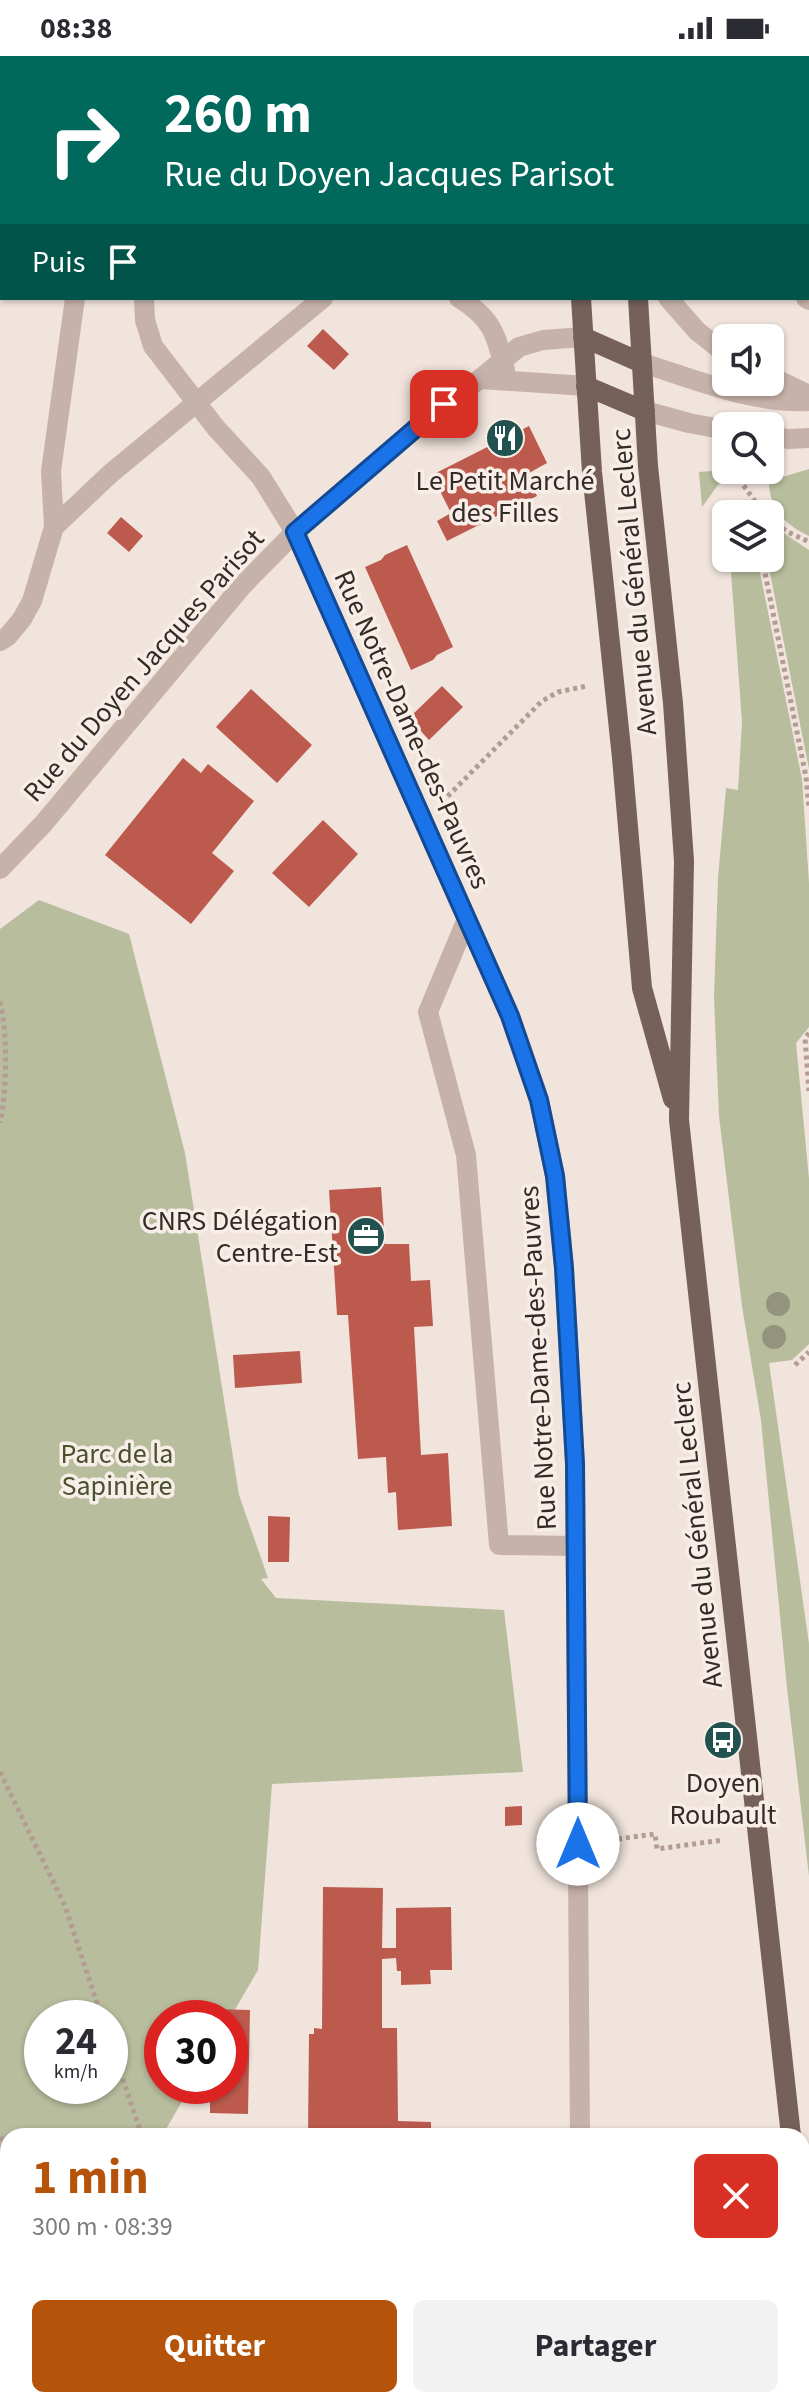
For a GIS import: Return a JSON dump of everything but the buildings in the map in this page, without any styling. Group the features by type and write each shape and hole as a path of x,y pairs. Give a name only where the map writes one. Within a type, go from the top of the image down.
{"main road":[{"path":"581,300 586,386"},
{"path":"638,300 645,411"},
{"path":"583,337 642,363"},
{"name":"Avenue du Général Leclerc","path":"679,1120 642,988 586,386 645,411 684,861 679,1120 790,2128"}],"street":[{"path":"0,641 22,619 32,601 54,527 51,471 75,300"},
{"name":"Rue Notre-Dame-des-Pauvres","path":"144,300 145,320 153,346 197,404 261,477 295,532 510,1016 539,1100 555,1176 575,1449 580,2128"},
{"path":"54,527 110,474 321,300"},
{"path":"462,300 479,310 492,326 508,382"},
{"path":"670,300 712,343"},
{"name":"Rue du Doyen Jacques Parisot","path":"0,869 44,823 242,586 295,532 444,404 519,347 543,340 583,337"},
{"path":"642,363 756,396 791,402 809,401"},
{"path":"480,379 586,386"},
{"path":"784,383 809,395"},
{"path":"645,411 712,427"},
{"path":"784,438 809,438"},
{"path":"467,919 428,1012 466,1155 499,1545 576,1546"}],"path":[{"path":"784,529 809,542"},
{"path":"765,572 806,777 809,807"},
{"path":"434,806 443,802 542,701 576,687"},
{"path":"0,1002 5,1041 0,1123"},
{"path":"809,1033 805,1038 809,1091"},
{"path":"795,1365 809,1352"},
{"path":"0,1772 65,1906 96,2000"},
{"path":"610,1840 655,1834 657,1849 723,1840"},
{"path":"128,2094 139,2128"}],"green space":[{"path":"809,469 809,536 784,519 784,500 772,500 769,484 784,484 784,476"},
{"path":"712,471 712,484 719,484 702,507 699,472"},
{"path":"784,533 809,550 809,769 770,572 784,572"},
{"path":"731,572 760,572 802,779 809,883 809,1027 796,1043 809,1179 809,1344 792,1360 769,1363 809,1644 809,1876 761,1420 742,1306 719,1116 714,997 718,878 726,788 738,790 742,722"},
{"name":"Parc de la Sapinière","path":"39,900 129,934 185,1153 239,1495 268,1578 261,1579 276,1598 504,1610 523,1772 272,1784 258,1970 240,2000 144,2000 144,2104 181,2104 167,2128 0,2128 0,929"}],"place":[{"name":"Le Petit Marché des Filles","path":"505,438"},
{"name":"CNRS Délégation Centre-Est","path":"366,1236"},
{"name":"Doyen Roubault","path":"723,1740"}],"route":[{"path":"444,404 295,532 510,1016 539,1100 555,1176 564,1268 575,1464 578,1844"}]}
